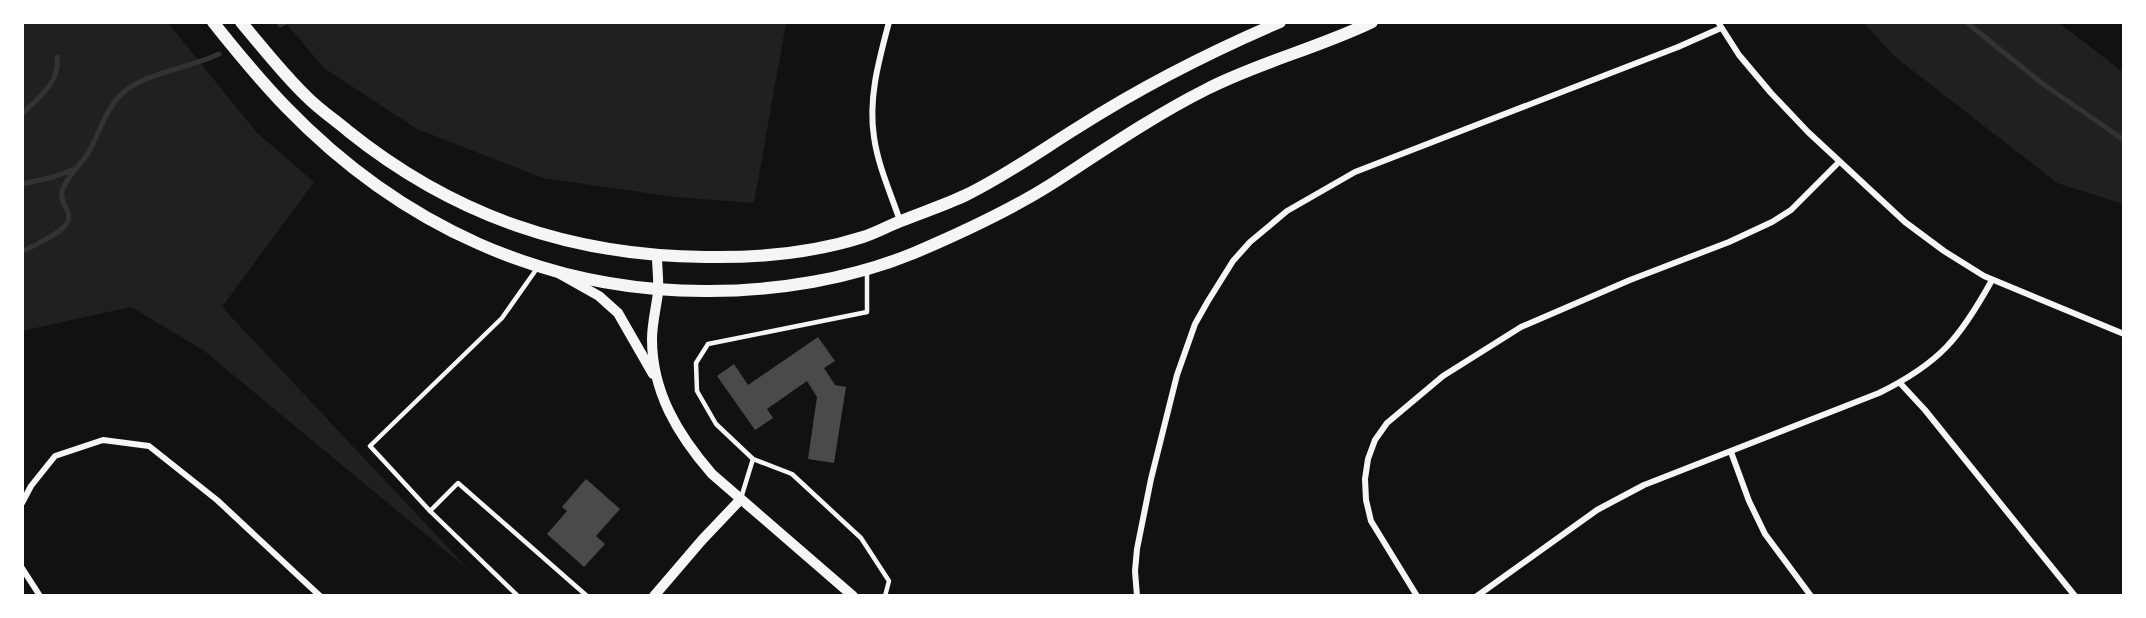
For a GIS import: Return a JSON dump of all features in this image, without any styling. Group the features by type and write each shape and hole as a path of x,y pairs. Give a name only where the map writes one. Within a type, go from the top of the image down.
{"main road":[{"path":"213,22 287,108 332,149 375,183 478,246 538,267 612,284 658,290 751,291 778,288 867,269 915,252 995,216 1049,185 1127,134 1207,89 1265,63 1296,54 1372,22"},
{"path":"241,22 276,65 309,99 360,141 409,176 444,195 523,229 615,251 657,256 741,258 775,255 865,237 932,210 979,188 1040,153 1076,128 1154,82 1233,42 1280,22"}],"street":[{"path":"889,22 875,76 873,128 881,166 900,221"},
{"path":"1137,596 1135,571 1137,549 1151,479 1177,375 1195,324 1203,309 1233,261 1250,242 1287,211 1355,172 1678,47 1719,25 1739,55 1771,93 1839,162 1905,222 1944,251 1992,280 2124,334"},
{"path":"1417,596 1371,521 1366,500 1365,478 1368,459 1375,440 1387,423 1443,376 1521,327 1772,222 1791,210 1839,162"},
{"path":"657,256 658,290 652,337 657,382"},
{"path":"556,272 598,296 618,313 657,382 677,429 692,452 712,474 853,596"},
{"path":"1477,596 1597,510 1644,485 1900,383 1939,356 1955,340 1992,280"},
{"path":"1900,383 1925,410 2075,596"},
{"path":"22,503 31,486 55,456 104,440 149,447 217,500 320,596"},
{"path":"1731,452 1749,501 1765,534 1811,596"},
{"path":"654,596 740,500"},
{"path":"22,568 40,596"}],"lane":[{"path":"518,596 430,511 370,446 502,318 538,267"},
{"path":"867,269 867,312 708,344 696,363 697,391 716,424 753,459 792,474 861,538 889,581 885,596"},
{"path":"740,500 753,459"},
{"path":"430,511 458,483 587,596"}],"shaded area":[{"path":"23,22 168,23 257,133 314,182 222,307 470,571 203,350 131,307 26,330 23,333"},
{"path":"286,23 786,23 754,203 675,197 543,178 417,129 324,68"},
{"path":"1864,23 2059,23 2123,72 2123,204 2057,183 1894,56"}],"building":[{"path":"818,337 835,361 824,368 835,385 846,387 834,463 808,459 817,397 807,381 767,409 773,418 755,430 717,376 734,364 748,385"},
{"path":"586,479 620,509 596,536 605,544 584,567 547,534 567,511 562,507"}],"waterway":[{"path":"280,25 286,22"},
{"path":"1966,22 2043,84 2124,140"},
{"path":"22,252 60,230 68,221 68,213 62,199 64,186 88,153 109,110 121,94 139,82 219,54"},
{"path":"22,114 52,82 57,57"},
{"path":"22,184 50,178 75,169"}]}
